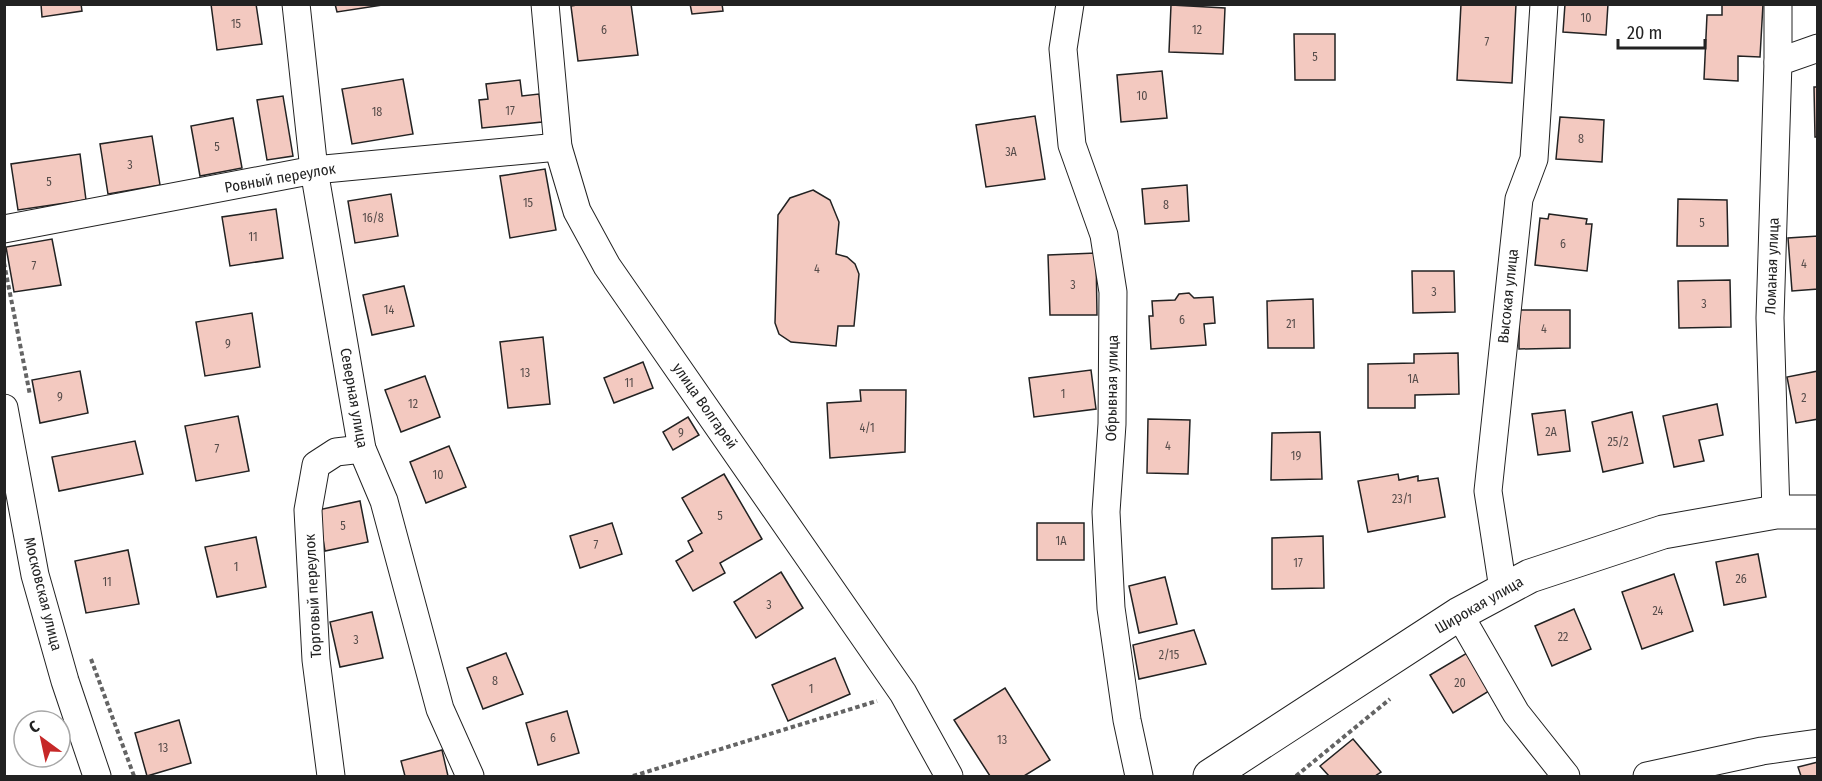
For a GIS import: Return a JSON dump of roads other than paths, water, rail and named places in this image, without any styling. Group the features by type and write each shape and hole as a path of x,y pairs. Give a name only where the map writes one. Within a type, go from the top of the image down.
{"street":[{"name":"Северная улица","path":"296,4 314,170 362,449 384,501 440,709 470,777"},
{"name":"улица Волгарей","path":"545,4 558,147 577,211 607,266 903,693 949,777"},
{"name":"Обрывная улица","path":"1070,4 1063,49 1072,145 1104,235 1113,292 1112,424 1106,512 1111,608 1127,720 1139,777"},
{"name":"Высокая улица","path":"1503,589 1488,491 1519,199 1534,159 1544,4"},
{"name":"Ломаная улица","path":"1776,512 1770,318 1778,4"},
{"path":"1778,62 1818,48"},
{"name":"Ровный переулок","path":"4,229 314,170 558,147"},
{"name":"Московская улица","path":"4,408 35,575 65,681 97,777"},
{"name":"Торговый переулок","path":"331,777 316,660 308,510 316,465 336,452 362,449"},
{"name":"Широкая улица","path":"1210,777 1459,615 1530,576 1663,532 1776,512 1818,512"},
{"path":"1459,615 1516,713 1566,777"},
{"path":"1647,777 1762,751 1818,743"}]}
